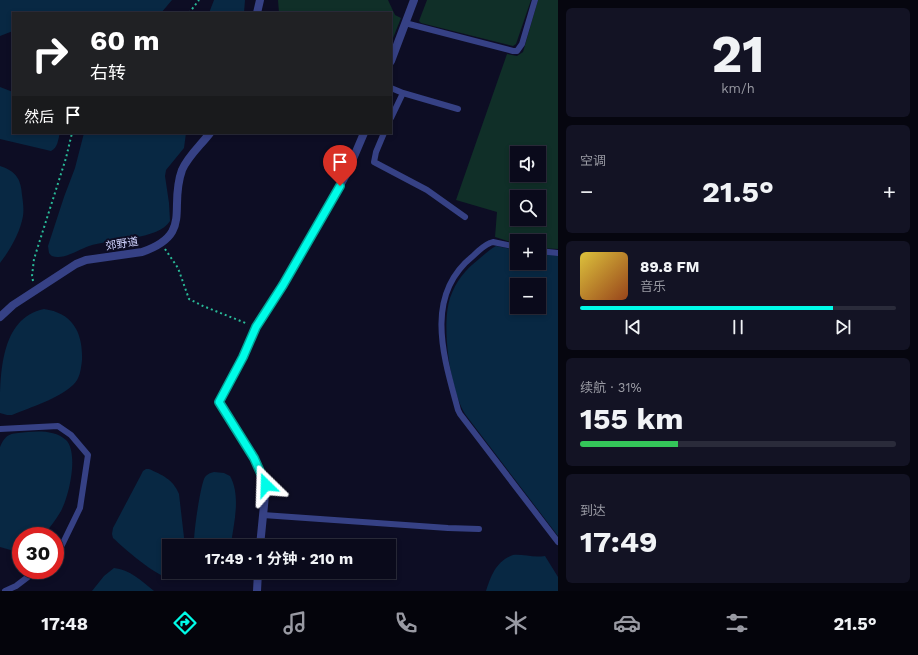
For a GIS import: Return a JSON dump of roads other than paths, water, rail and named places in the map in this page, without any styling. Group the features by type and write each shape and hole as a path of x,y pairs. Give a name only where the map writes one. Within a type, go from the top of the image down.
{"street":[{"path":"257,12 260,0"},
{"path":"392,58 414,0"},
{"name":"郊野道","path":"0,317 13,305 37,288 80,262 142,252 162,243 171,234 175,225 179,181 182,170 209,134"},
{"path":"261,539 266,485 263,475 219,402 243,357 256,327 283,285 347,173 364,134"},
{"path":"257,591 258,579"}],"lane":[{"path":"405,23 513,51 517,50 522,44 535,0"},
{"path":"392,88 458,109"},
{"path":"392,116 403,93"},
{"path":"384,134 376,152 374,162 426,190 465,218"},
{"path":"510,246 493,242 490,243 480,249 459,269 449,286 444,299 442,316 443,352 460,414 558,542"},
{"path":"546,252 558,253"},
{"path":"0,429 58,426 71,435 88,455 80,508 64,540"},
{"path":"263,515 479,529"},
{"path":"5,591 16,586 25,579"}],"water":[{"path":"0,0 172,0 162,12 12,12 12,31 0,36"},
{"path":"214,0 245,0 244,12 209,12"},
{"path":"0,87 12,92 12,134 60,134 56,146 51,151 0,139"},
{"path":"84,134 186,134 184,148 166,170 165,176 170,221 164,227 156,232 145,235 89,246 65,256 54,257 49,253 48,246 75,168"},
{"path":"0,166 10,170 19,180 23,203 23,216 17,235 0,263"},
{"path":"496,246 510,249 510,270 546,270 546,254 558,256 558,536 465,414 451,374 448,357 446,324 450,298 455,286 465,272"},
{"path":"44,309 54,311 62,315 69,320 78,333 82,350 81,370 79,377 67,390 52,399 12,415 0,413 2,366 11,336 19,324 29,314"},
{"path":"48,432 62,437 70,446 72,464 70,486 61,511 55,521 50,527 12,527 12,550 0,547 0,447 5,438 14,433"},
{"path":"149,469 167,478 177,489 179,494 184,539 162,539 162,575 151,569 133,555 113,538 112,534 113,528 143,471"},
{"path":"214,472 224,473 230,476 233,484 236,509 232,539 194,539 202,484 206,476"},
{"path":"513,555 536,557 545,556 558,577 558,591 486,591 492,575 498,565"},
{"path":"114,568 130,573 154,591 92,591 104,576"}]}
